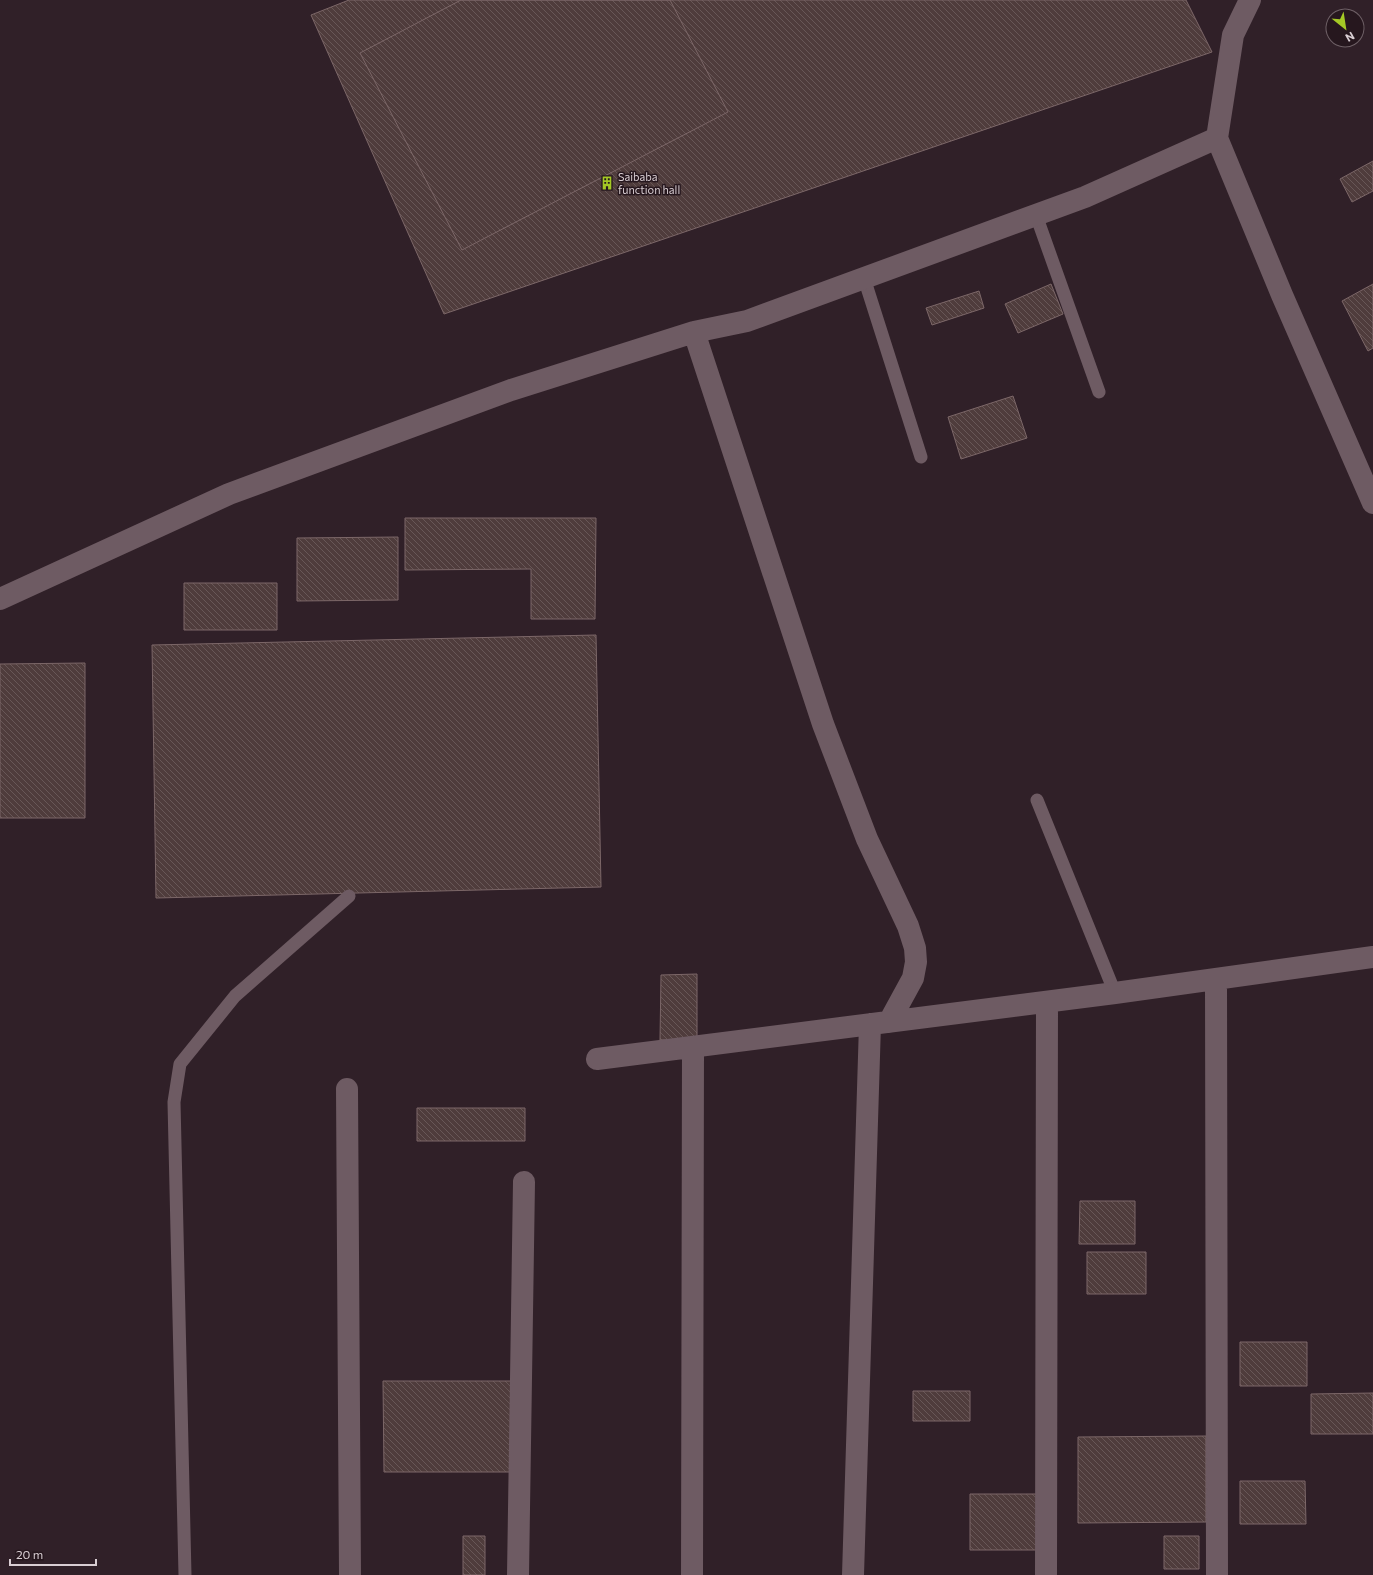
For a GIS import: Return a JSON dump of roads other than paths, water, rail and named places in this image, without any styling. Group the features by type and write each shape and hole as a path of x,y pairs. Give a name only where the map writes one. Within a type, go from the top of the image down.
{"street":[{"path":"1250,0 1233,35 1217,138 1282,295 1373,503"},
{"path":"0,598 229,494 511,390 694,332 747,321 1085,197 1217,138"},
{"path":"694,332 823,724 867,839 908,926 915,948 916,962 913,978 879,1023 853,1575"},
{"path":"597,1059 1047,1002 1373,957"},
{"path":"1216,979 1217,1575"},
{"path":"1046,1575 1047,1002"},
{"path":"692,1575 693,1047"},
{"path":"348,1089 350,1575"},
{"path":"518,1575 524,1182"}],"lane":[{"path":"1036,215 1099,392"},
{"path":"864,278 921,457"},
{"path":"1037,800 1115,993"},
{"path":"186,1575 174,1102 180,1064 235,996 349,896"}],"place":[{"name":"Saibaba function hall","path":"607,183"}]}
